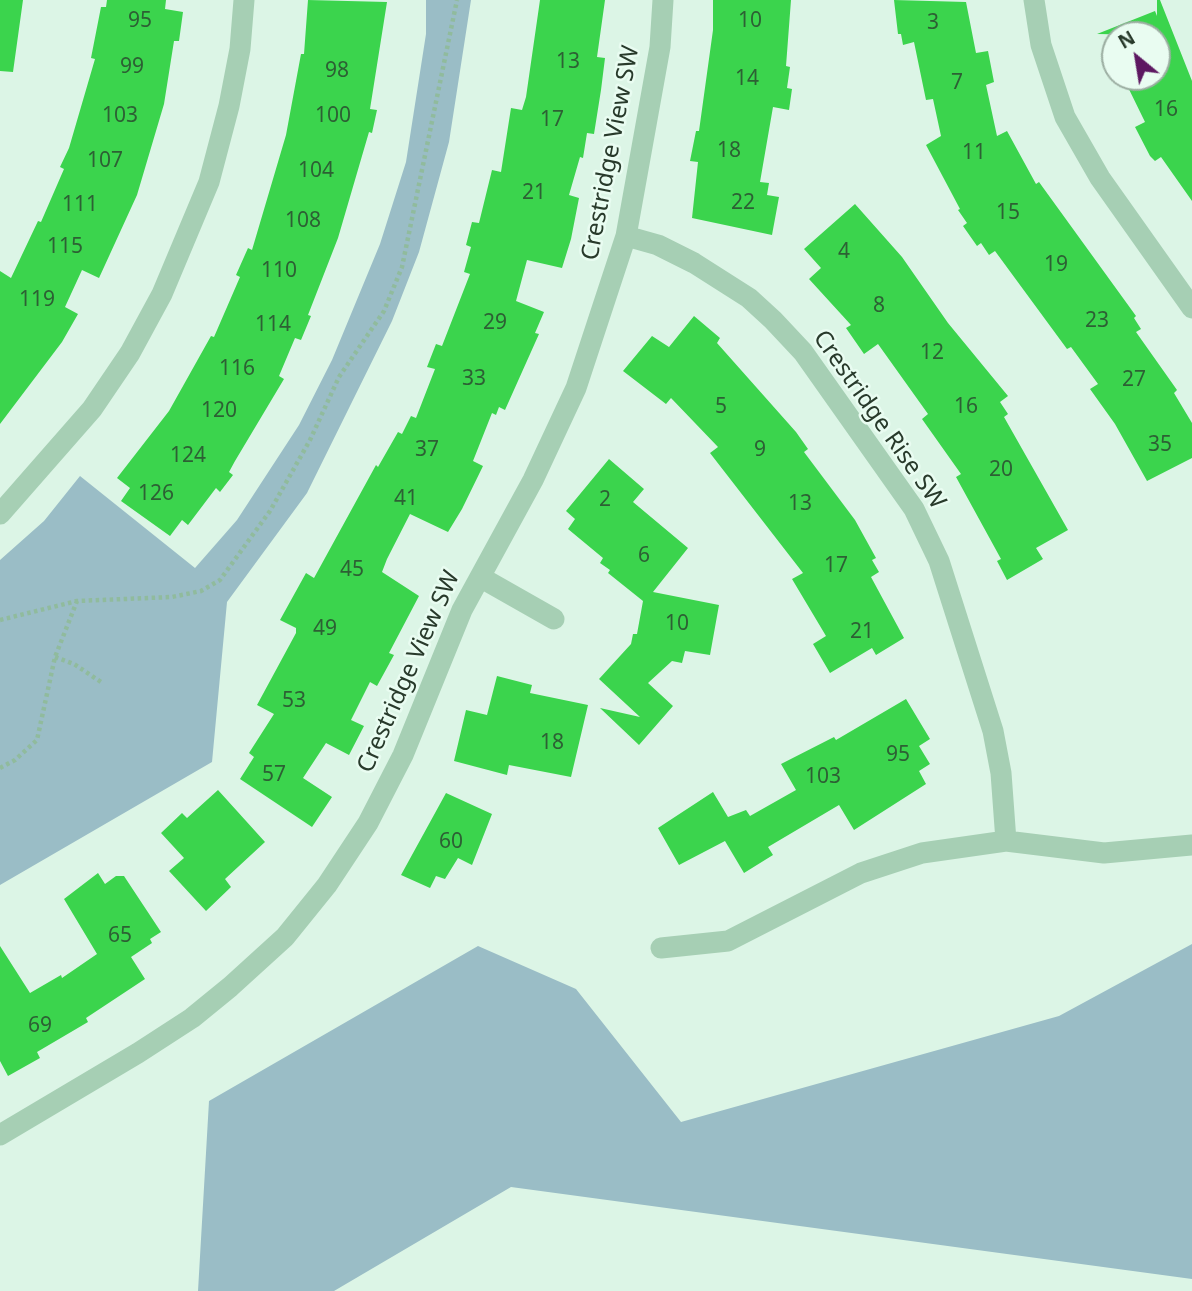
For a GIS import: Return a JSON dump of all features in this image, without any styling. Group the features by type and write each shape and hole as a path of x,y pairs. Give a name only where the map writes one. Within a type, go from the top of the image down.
{"street":[{"path":"0,514 92,409 130,353 162,295 209,182 233,83 244,0"},
{"name":"Crestridge View SW","path":"0,1135 138,1053 191,1018 285,937 327,885 368,823 403,755 440,658 533,480 576,388 626,236 651,102 663,0"},
{"path":"1034,0 1041,45 1065,117 1100,178 1192,308"},
{"name":"Crestridge Rise SW","path":"626,236 657,245 694,262 749,298 773,320 803,352 914,509 939,561 993,731 1001,773 1006,841"},
{"path":"480,577 554,619"},
{"path":"661,948 727,941 888,862 922,853 1006,841 1104,853 1192,845"}],"path":[{"path":"0,620 77,601 172,597 201,591 220,580 270,511 310,440 339,377 384,312 402,267 423,156 452,36 457,0"},
{"path":"0,768 15,760 37,740 55,657 77,601"},
{"path":"55,657 74,664 101,682"}],"shaded area":[{"path":"426,0 471,0 449,142 419,252 392,321 307,493 227,602 212,762 0,885 0,560 44,521 80,476 195,568 237,520 299,425 332,360 380,244 406,162 426,34"},
{"path":"1192,944 1192,1279 511,1187 334,1291 198,1291 209,1101 478,946 576,989 681,1122 1059,1016"}],"building":[{"path":"0,0 23,0 13,72 0,71"},
{"path":"107,0 166,0 165,9 183,12 179,41 174,41 164,104 137,195 99,278 82,270 65,307 78,314 62,342 0,424 0,271 11,278 38,221 41,222 64,169 60,167 69,148 95,59 91,58 101,7 106,7"},
{"path":"308,0 387,2 370,109 377,110 372,133 369,132 338,238 308,315 311,316 301,340 295,338 279,376 284,379 229,472 233,475 220,492 216,488 188,525 182,520 170,536 121,501 130,488 117,478 169,411 211,336 214,337 240,277 236,275 248,248 252,250 286,135 301,54 304,54"},
{"path":"540,0 605,0 597,57 605,58 601,90 594,134 587,133 583,158 580,157 569,195 579,198 571,239 562,268 527,260 516,301 544,312 535,333 539,334 505,410 499,407 496,415 492,413 473,461 483,466 462,509 448,532 410,514 387,559 382,572 419,596 389,653 394,655 377,686 370,682 351,720 364,726 349,755 326,743 303,778 332,797 312,827 240,779 254,757 249,753 274,714 257,705 296,633 296,628 280,620 306,573 314,578 376,465 378,467 398,432 402,434 411,416 416,418 435,369 427,367 436,344 442,346 470,274 464,272 471,247 466,245 472,222 479,223 492,170 501,172 511,108 522,110 526,97"},
{"path":"713,0 791,0 786,66 790,67 787,88 792,89 789,110 773,107 760,182 769,183 767,195 779,197 772,235 692,218 698,162 690,161 696,131 699,131 713,30"},
{"path":"894,0 966,2 976,53 988,51 994,82 986,85 997,136 1007,131 1036,184 1039,182 1136,316 1134,318 1141,329 1136,332 1177,390 1174,393 1192,423 1192,458 1147,481 1115,424 1090,389 1098,384 1071,347 1067,349 995,251 989,255 981,243 977,246 963,226 967,223 926,145 941,136 933,99 926,100 914,42 903,45 901,34 898,34"},
{"path":"1157,0 1160,0 1168,21 1130,21 1155,11 1157,16"},
{"path":"1171,28 1192,81 1192,201 1161,157 1155,161 1150,156 1135,127 1145,122 1130,91 1171,91"},
{"path":"855,204 902,257 948,323 1008,396 1000,402 1008,414 1004,417 1068,530 1036,548 1043,559 1007,580 997,561 1001,559 956,477 961,474 922,419 928,414 878,344 864,354 846,328 851,325 809,279 821,268 804,249"},
{"path":"694,316 720,338 717,343 796,432 808,449 804,452 855,520 876,558 872,560 879,572 871,577 904,638 876,655 872,648 830,673 813,644 826,636 792,579 803,573 710,453 718,447 671,398 666,404 623,371 652,336 669,347"},
{"path":"609,459 644,489 633,502 688,548 653,592 719,605 710,655 685,651 682,663 672,661 648,683 673,706 639,745 600,708 640,717 599,679 631,644 633,634 637,634 643,601 608,573 610,570 600,563 603,558 568,529 575,519 566,511"},
{"path":"497,676 532,685 530,693 588,705 571,777 509,765 507,775 454,761 466,710 487,715"},
{"path":"906,699 930,739 919,746 930,764 919,771 926,784 854,830 839,805 768,847 773,855 744,873 725,841 679,865 658,828 713,792 728,817 746,810 750,816 796,790 781,764 834,737 836,740"},
{"path":"218,790 265,842 225,879 231,887 206,911 169,871 184,858 161,833 182,813 187,818"},
{"path":"446,793 492,814 472,865 458,858 445,879 436,876 430,888 401,875"},
{"path":"98,873 105,884 116,876 124,876 161,932 150,939 152,943 131,957 145,979 86,1018 88,1022 37,1052 40,1058 8,1076 0,1061 0,946 30,993 61,975 62,978 97,954 64,899"}]}
